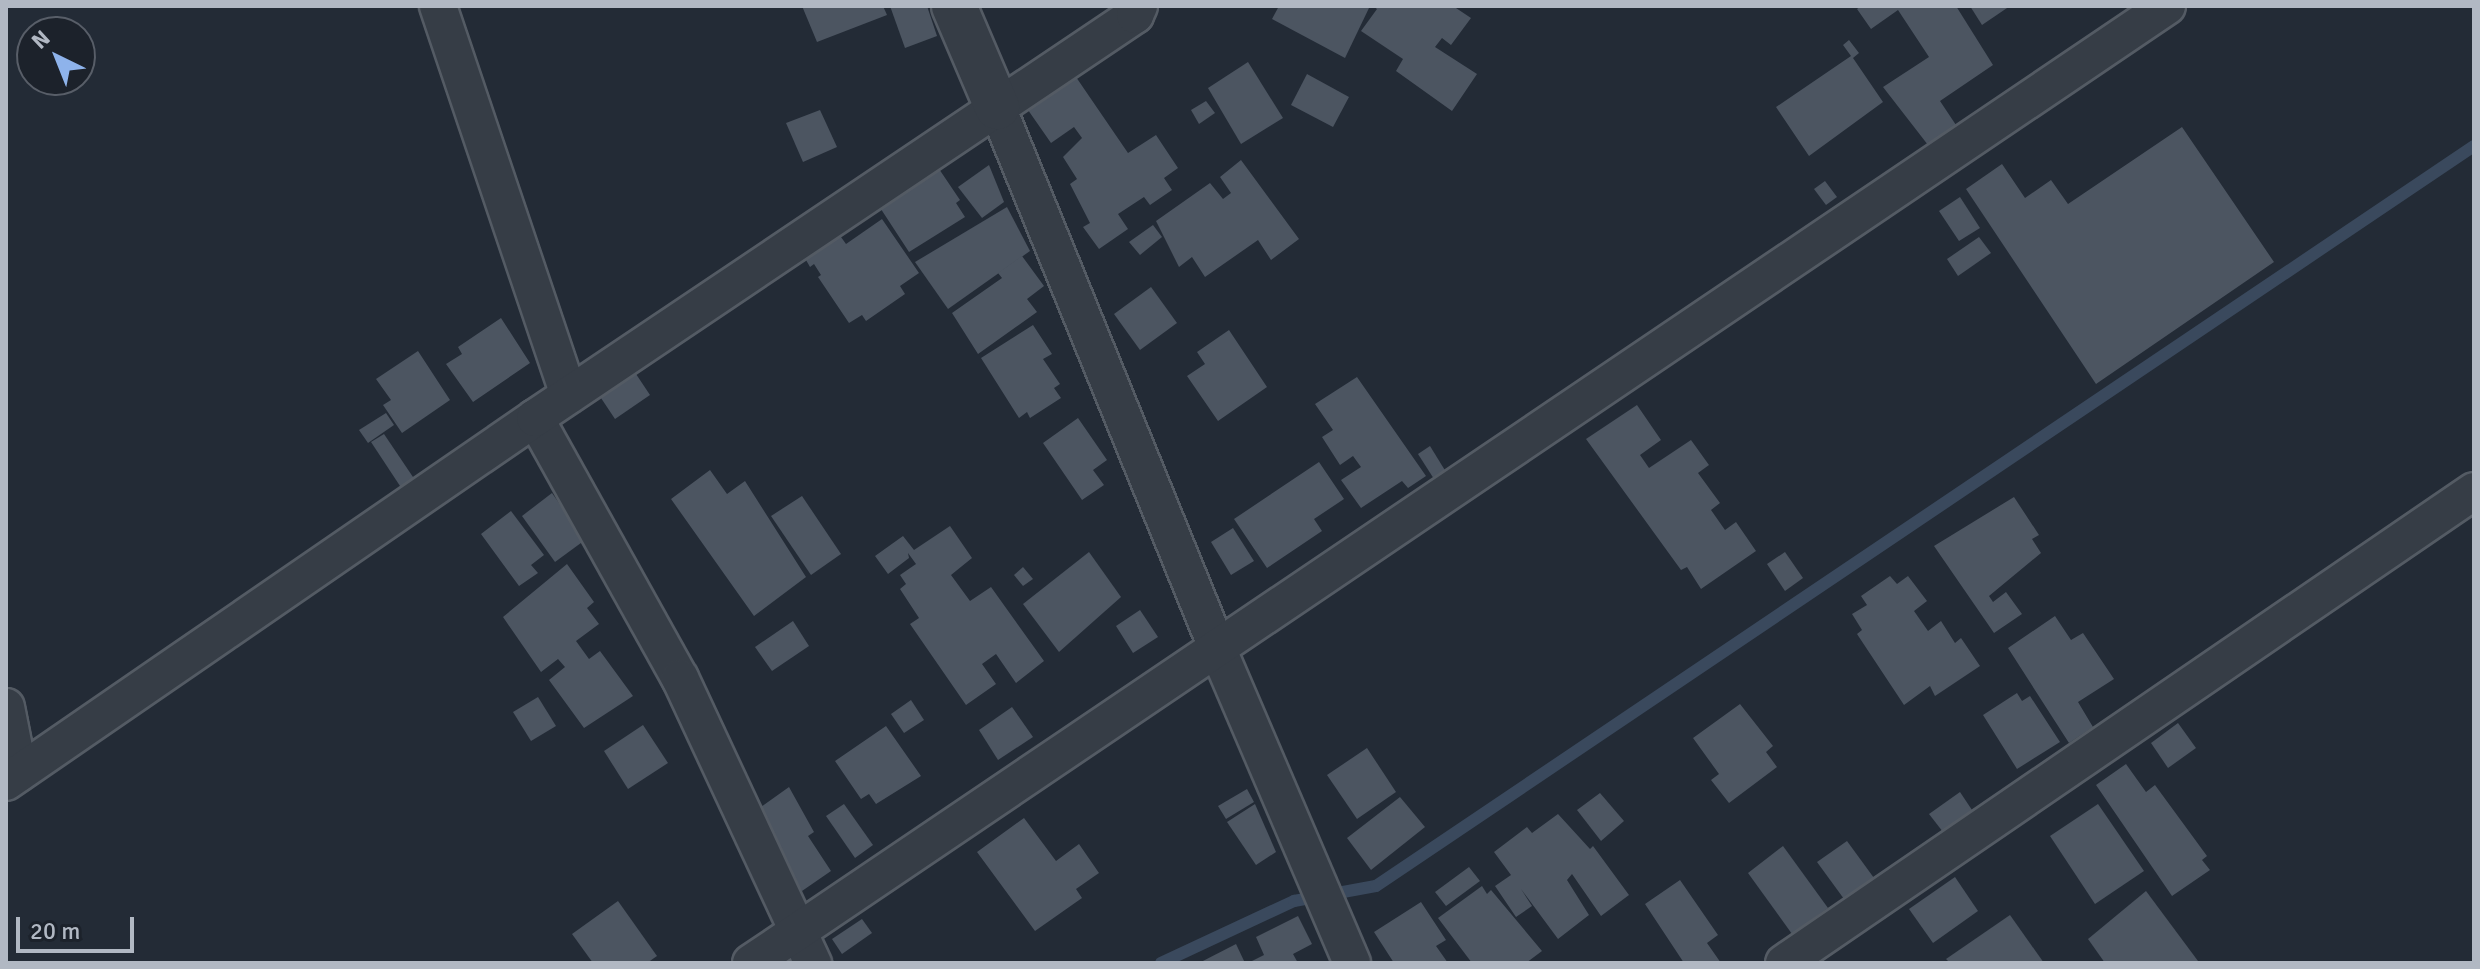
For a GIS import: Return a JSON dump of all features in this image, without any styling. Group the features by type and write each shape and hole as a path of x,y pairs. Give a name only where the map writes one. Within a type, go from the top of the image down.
{"street":[{"path":"438,6 569,395"},
{"path":"954,6 1314,881 1352,963"},
{"path":"6,707 13,777 535,418 1135,15 1139,6"},
{"path":"751,963 2167,6"},
{"path":"535,418 680,678 813,963"},
{"path":"1784,963 2474,491"}],"building":[{"path":"802,6 883,6 887,15 817,42"},
{"path":"890,6 927,6 937,36 905,48"},
{"path":"1279,6 1369,8 1345,58 1272,19"},
{"path":"1373,6 1453,6 1471,18 1451,45 1442,38 1435,47 1477,74 1452,111 1396,71 1403,59 1361,31 1377,9"},
{"path":"1861,6 1956,6 1993,65 1940,101 1956,125 1928,145 1883,87 1929,57 1898,10 1871,29 1857,9"},
{"path":"1970,6 2010,6 1982,25"},
{"path":"1849,40 1859,53 1853,58 1883,102 1809,156 1776,107 1851,56 1843,45"},
{"path":"1248,62 1283,118 1241,144 1208,88"},
{"path":"1307,74 1349,97 1333,127 1291,105"},
{"path":"1076,77 1128,153 1156,135 1178,168 1164,178 1172,190 1150,205 1144,197 1118,214 1128,229 1099,249 1083,227 1090,223 1070,184 1077,179 1063,157 1082,138 1074,127 1051,143 1028,110"},
{"path":"1206,101 1215,113 1199,124 1191,110"},
{"path":"820,110 837,147 803,162 786,123"},
{"path":"2182,127 2274,262 2096,384 1966,189 2002,164 2025,198 2051,180 2068,204"},
{"path":"1241,160 1299,239 1271,260 1258,240 1205,277 1192,257 1179,267 1156,221 1210,183 1223,199 1231,193 1220,177"},
{"path":"935,163 960,200 956,203 965,217 909,252 877,203"},
{"path":"989,165 1004,202 982,218 958,187"},
{"path":"1825,181 1837,197 1826,205 1814,189"},
{"path":"1960,197 1980,228 1959,241 1939,211"},
{"path":"1007,207 1030,251 948,309 915,262"},
{"path":"882,219 919,273 900,286 905,294 866,321 862,315 849,323 818,277 821,275 814,264 810,267 802,253 836,230 846,244"},
{"path":"1153,225 1162,237 1140,255 1129,242"},
{"path":"1979,237 1991,253 1958,276 1947,259"},
{"path":"1022,256 1044,286 1027,299 1037,312 978,354 952,313 1002,278 998,273"},
{"path":"1151,287 1177,323 1140,350 1114,314"},
{"path":"501,318 530,363 473,402 446,364 462,354 458,347"},
{"path":"1033,325 1052,354 1043,359 1060,384 1054,388 1061,398 1030,418 1027,412 1019,418 981,358"},
{"path":"1229,330 1267,387 1218,421 1187,376 1205,364 1197,352"},
{"path":"418,351 450,400 402,433 383,405 391,400 376,379"},
{"path":"634,371 650,395 615,419 599,395"},
{"path":"1357,377 1426,476 1408,488 1402,481 1361,508 1341,480 1361,467 1353,456 1340,465 1322,437 1333,430 1315,404"},
{"path":"1637,405 1661,440 1640,455 1649,468 1691,440 1709,465 1698,473 1720,503 1711,510 1725,530 1736,522 1756,551 1701,589 1687,567 1681,570 1586,439"},
{"path":"386,413 394,425 368,443 359,430"},
{"path":"1078,418 1107,460 1093,470 1104,485 1082,500 1043,443"},
{"path":"384,434 415,480 402,489 371,442"},
{"path":"1430,446 1446,472 1434,479 1418,454"},
{"path":"1319,462 1344,499 1314,519 1322,531 1267,568 1234,519"},
{"path":"710,470 727,494 745,481 806,577 754,616 671,499"},
{"path":"552,493 585,540 555,562 522,516"},
{"path":"802,496 841,554 811,575 771,516"},
{"path":"2014,497 2039,535 2032,539 2041,553 1989,596 1993,602 2006,592 2022,614 1994,633 1934,546"},
{"path":"511,511 544,555 531,565 538,573 519,586 481,534"},
{"path":"950,526 972,558 951,575 970,601 991,587 1044,661 1016,683 996,654 982,664 996,684 966,705 910,624 919,618 900,589 906,584 900,575 916,564 908,553 909,558 888,574 875,556 903,536 914,550"},
{"path":"1233,528 1254,561 1231,575 1211,542"},
{"path":"1089,552 1121,597 1059,652 1023,604"},
{"path":"1785,552 1803,578 1785,591 1767,564"},
{"path":"567,564 594,602 587,608 599,624 576,641 589,659 600,651 633,696 584,728 549,680 565,667 558,659 541,672 503,617"},
{"path":"1023,567 1033,579 1023,586 1014,575"},
{"path":"1890,576 1897,584 1908,576 1927,601 1914,611 1928,631 1941,621 1955,643 1961,638 1980,666 1935,696 1930,686 1904,705 1857,634 1862,630 1852,614 1867,605 1861,596"},
{"path":"1140,610 1158,637 1133,653 1116,626"},
{"path":"2055,616 2071,640 2083,633 2114,679 2078,702 2093,727 2069,743 2008,648"},
{"path":"793,621 809,646 772,671 755,647"},
{"path":"2017,693 2022,701 2030,696 2060,742 2017,769 1983,715"},
{"path":"538,697 556,726 531,741 513,712"},
{"path":"911,700 924,720 904,733 891,714"},
{"path":"1740,704 1773,746 1766,752 1777,767 1729,803 1711,780 1719,774 1693,738"},
{"path":"1012,707 1033,737 998,760 979,730"},
{"path":"2178,723 2196,748 2168,768 2151,743"},
{"path":"643,725 668,763 628,789 604,751"},
{"path":"886,726 921,776 876,804 869,794 861,799 835,761"},
{"path":"1367,748 1396,792 1357,819 1327,775"},
{"path":"2126,764 2146,792 2155,785 2207,856 2202,860 2210,870 2172,896 2096,785"},
{"path":"789,787 814,832 808,836 831,871 802,891 777,857 783,852 754,812"},
{"path":"1247,789 1254,802 1226,819 1218,806"},
{"path":"1960,792 1972,810 1943,832 1929,814"},
{"path":"1600,793 1624,821 1601,841 1577,810"},
{"path":"1400,797 1425,827 1371,870 1347,838"},
{"path":"844,804 873,845 855,858 826,816"},
{"path":"1255,804 1276,852 1256,865 1227,822"},
{"path":"2098,804 2144,871 2095,904 2050,836"},
{"path":"1558,814 1590,849 1593,846 1629,895 1601,916 1572,874 1567,880 1589,915 1558,939 1521,889 1532,906 1516,917 1495,886 1511,875 1494,852 1527,827 1532,833"},
{"path":"1024,818 1056,861 1079,844 1099,873 1076,889 1082,898 1035,931 977,852"},
{"path":"1847,841 1874,878 1844,899 1817,862"},
{"path":"1783,846 1828,908 1792,934 1748,873"},
{"path":"1469,867 1480,881 1446,906 1435,892"},
{"path":"1955,877 1978,911 1933,943 1909,909"},
{"path":"1680,880 1718,935 1707,943 1721,963 1684,963 1645,904"},
{"path":"1482,886 1487,894 1491,890 1542,951 1526,963 1472,963 1438,918"},
{"path":"2146,891 2198,961 2105,963 2088,939"},
{"path":"618,901 657,956 647,963 593,963 572,934"},
{"path":"1421,902 1446,940 1436,946 1448,963 1394,963 1374,932"},
{"path":"2010,915 2044,963 1950,963 1946,959"},
{"path":"1298,916 1312,944 1293,954 1298,963 1248,963 1264,955 1256,937"},
{"path":"862,919 872,933 842,954 832,939"},
{"path":"1236,944 1245,963 1199,963"}],"waterway":[{"path":"1161,963 1294,901 1376,886 2474,146"}]}
